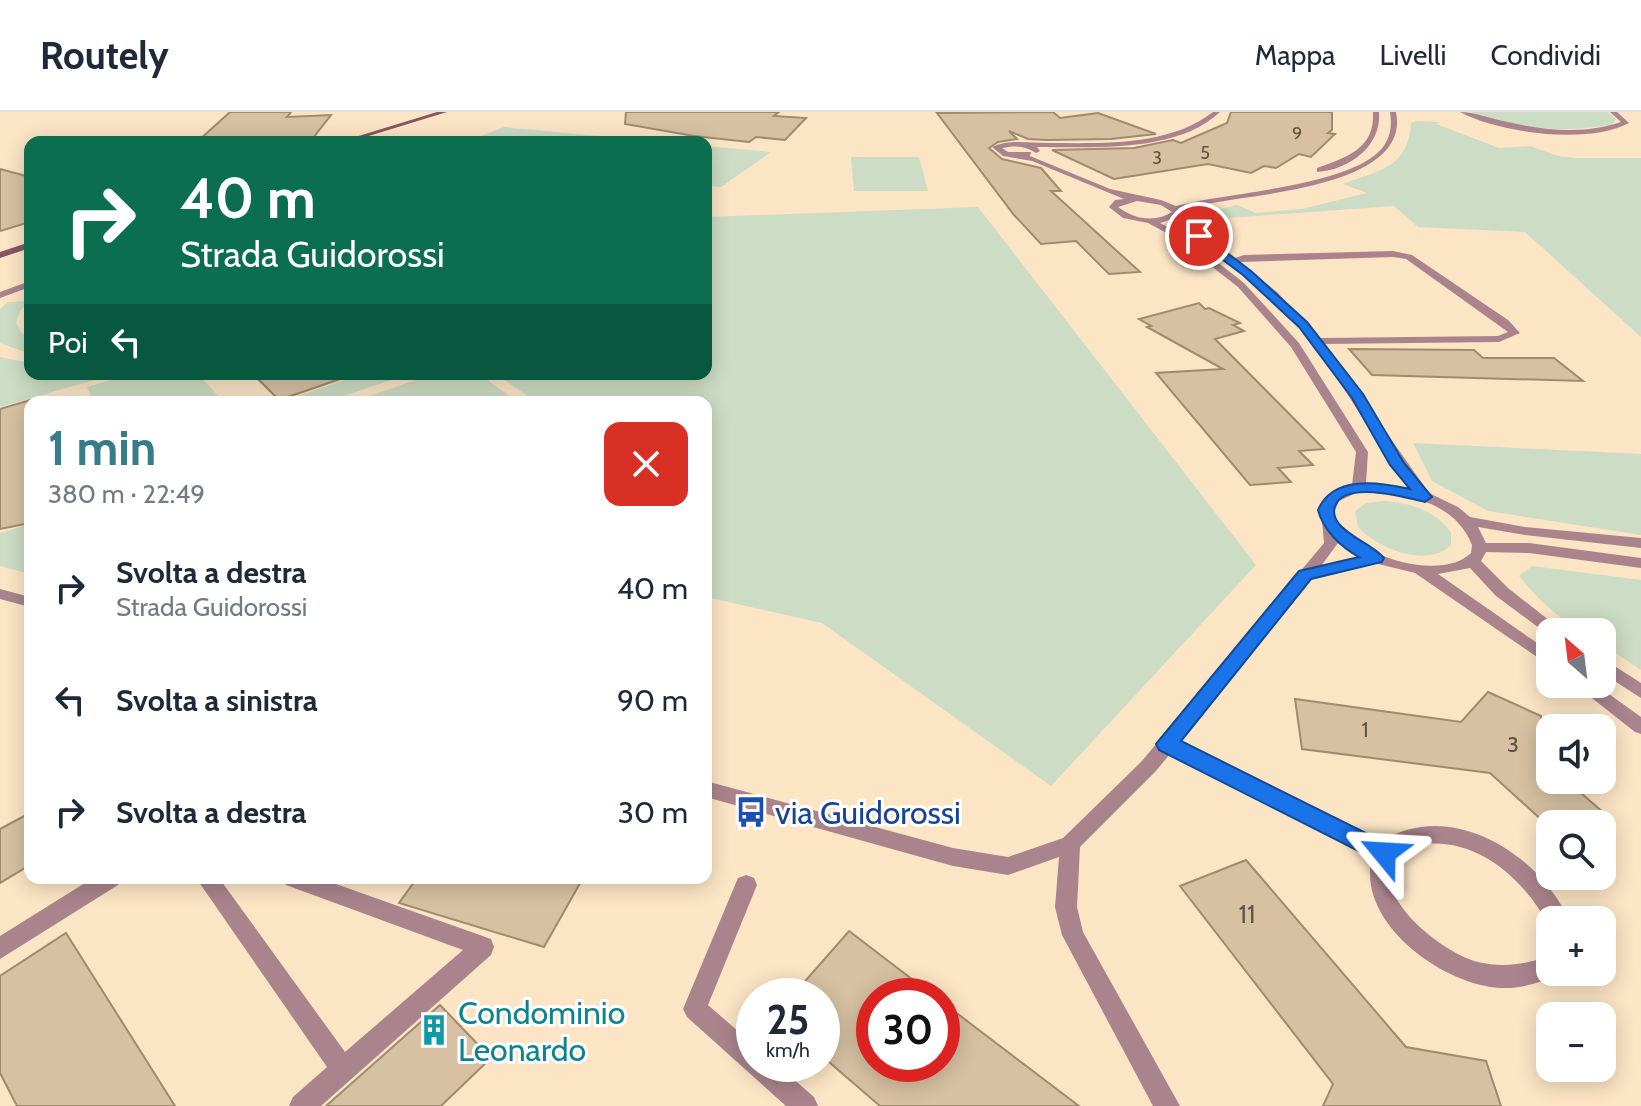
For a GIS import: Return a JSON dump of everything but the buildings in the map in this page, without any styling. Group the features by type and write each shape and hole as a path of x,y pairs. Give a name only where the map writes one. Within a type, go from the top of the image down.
{"main road":[{"path":"374,136 444,112"},
{"path":"363,136 423,119"},
{"path":"0,248 24,241"},
{"path":"0,255 24,247"}],"street":[{"path":"1217,112 1203,125 1171,135 1032,149 1007,143 996,147 1001,152 1040,160 1136,199 1155,201 1302,177 1351,159 1365,150 1374,136 1378,121 1376,112"},
{"path":"1148,220 1173,214 1192,203 1290,189 1354,170 1381,153 1391,142 1395,131 1393,112"},
{"path":"1463,112 1508,124 1574,131 1616,128 1626,123 1613,112"},
{"path":"1019,155 1032,149"},
{"path":"1032,149 1040,160"},
{"path":"1101,187 1118,202"},
{"path":"1136,199 1118,202 1113,207 1115,211 1148,220 1177,235 1241,285 1295,345 1362,452 1359,487"},
{"path":"1155,201 1233,262 1303,325 1358,397 1398,465 1425,497"},
{"path":"1233,262 1244,258 1393,254 1409,257 1504,322 1515,333 1499,339 1315,341"},
{"path":"0,295 24,286"},
{"path":"712,791 953,857 1008,866 1070,844 1148,767 1331,544 1326,510 1330,499 1342,491 1359,487 1379,487 1425,497 1464,520 1476,534 1476,554 1502,592 1537,618"},
{"path":"1464,520 1525,531 1641,543"},
{"path":"1330,524 1355,548 1376,558 1421,570 1442,571 1476,554 1529,548 1641,563"},
{"path":"1305,575 1376,558"},
{"path":"1421,570 1536,650"},
{"path":"0,594 24,601"},
{"path":"0,608 24,604"},
{"path":"1616,674 1641,692"},
{"path":"1602,698 1641,727"},
{"path":"1167,744 1384,853"},
{"path":"1536,975 1504,979 1474,972 1444,958 1417,938 1396,916 1384,893 1380,872 1384,853 1396,841 1417,833 1443,833 1472,841 1501,856 1527,875 1551,906"},
{"path":"1070,844 1066,907 1073,935 1167,1106"},
{"path":"0,948 101,884"},
{"path":"211,884 343,1069"},
{"path":"302,1106 483,947 310,884"},
{"path":"736,1045 695,1009 746,885"},
{"path":"778,1082 805,1106"}],"green space":[{"path":"1470,112 1608,112 1616,119 1613,124 1559,129 1504,122"},
{"path":"1440,122 1436,124 1499,148 1530,146 1558,156 1577,158 1641,158 1641,337 1525,232 1418,227 1394,206 1201,220 1203,213 1237,205 1256,213 1302,209 1367,193 1343,184 1390,165 1404,150 1411,123"},
{"path":"504,127 599,136 481,136"},
{"path":"712,147 771,152 721,187 712,186"},
{"path":"851,157 919,157 928,191 854,191"},
{"path":"978,207 1256,565 1051,786 822,623 712,598 712,396 527,396 505,380 712,380 712,217"},
{"path":"24,301 16,322 24,334 24,352 0,343 0,309 8,302"},
{"path":"0,357 24,362 24,380 94,380 38,396 24,396 24,400 0,407"},
{"path":"112,380 204,380 218,396 91,396 87,387"},
{"path":"345,380 391,380 344,396 298,396"},
{"path":"416,380 487,380 510,396 369,396"},
{"path":"1413,443 1641,454 1641,535 1488,511 1432,481"},
{"path":"1386,501 1413,506 1431,514 1451,533 1451,545 1441,552 1416,555 1389,548 1366,535 1358,527 1355,511 1366,503"},
{"path":"24,526 24,572 0,566 0,533"},
{"path":"1532,566 1641,580 1641,670 1616,653 1616,618 1562,618 1519,576"}],"place":[{"name":"via Guidorossi","path":"751,812"},
{"name":"Condominio Leonardo","path":"434,1030"}],"route":[{"path":"1199,236 1247,273 1303,325 1358,397 1398,465 1425,497 1402,490 1359,487 1342,491 1330,499 1326,510 1330,524 1355,548 1376,558 1305,575 1167,744 1384,853"}]}
